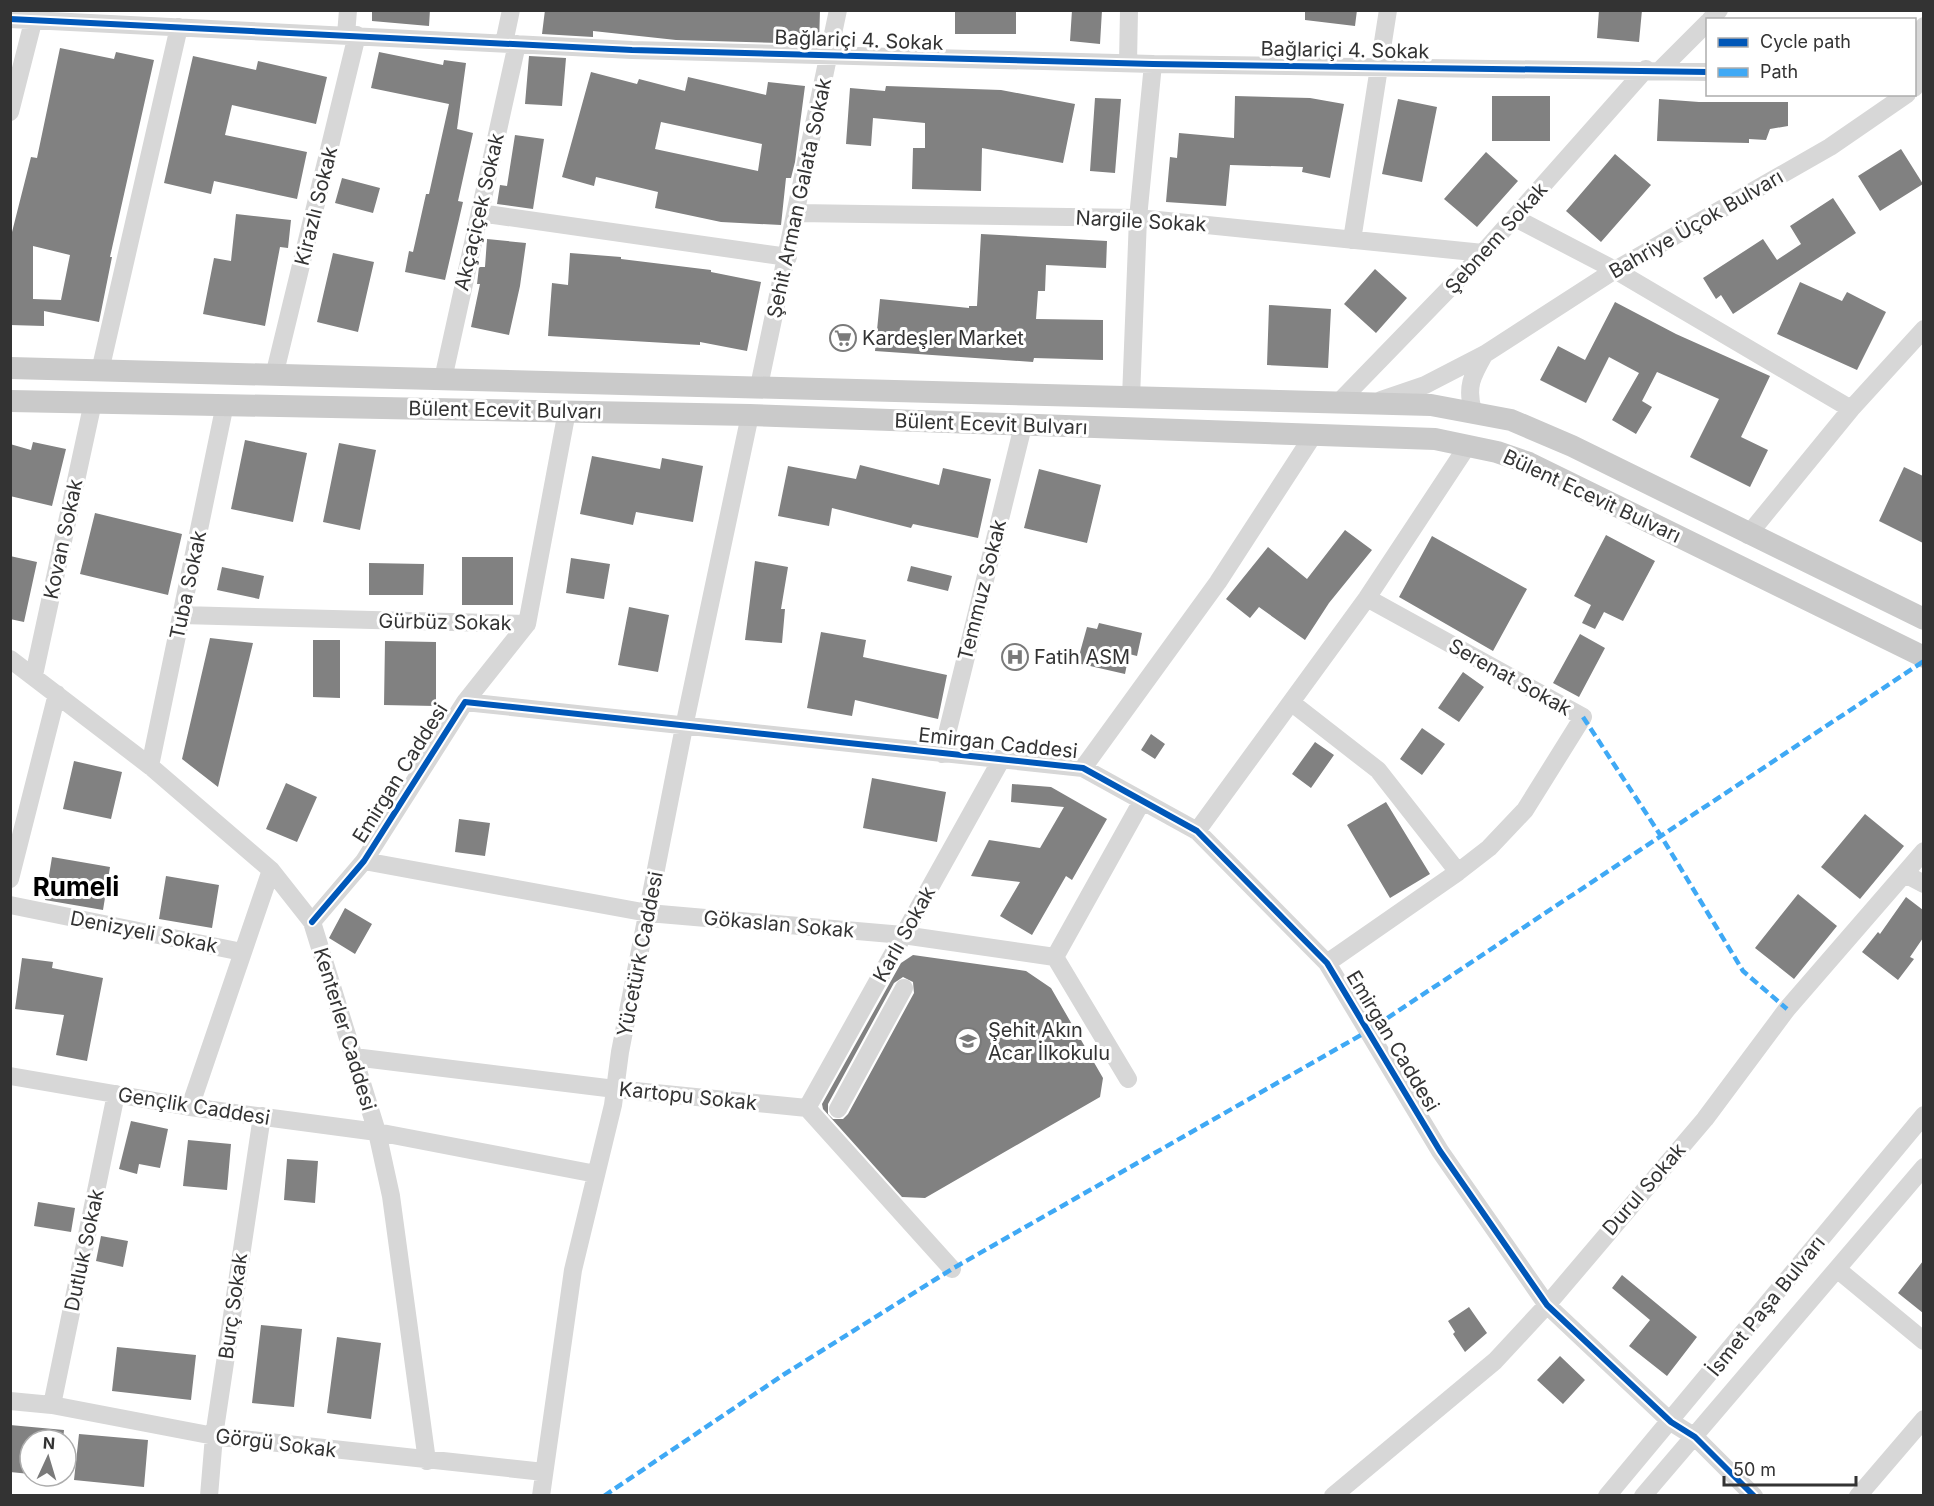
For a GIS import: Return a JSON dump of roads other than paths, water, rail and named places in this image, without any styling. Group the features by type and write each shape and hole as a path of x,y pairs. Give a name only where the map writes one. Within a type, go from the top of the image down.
{"main road":[{"name":"Bülent Ecevit Bulvarı","path":"10,368 1431,405 1473,411 1511,420 1572,446 1923,619"},
{"name":"Bülent Ecevit Bulvarı","path":"10,401 750,415 1435,439 1497,452 1557,476 1923,657"}],"street":[{"name":"Kirazlı Sokak","path":"274,376 351,35 348,10"},
{"name":"Akçaçiçek Sokak","path":"443,380 480,213 511,43 512,10"},
{"name":"Şehit Arman Galata Sokak","path":"759,386 788,257 838,10"},
{"path":"1128,63 1130,10"},
{"path":"1352,240 1388,10"},
{"name":"Bağlariçi 4. Sokak","path":"10,19 35,15 172,21 351,35 828,55 1153,64 1706,72"},
{"path":"10,112 35,15"},
{"path":"100,371 172,21"},
{"name":"Şebnem Sokak","path":"1340,401 1483,253 1653,70 1706,24"},
{"path":"1916,81 1923,26"},
{"path":"1131,398 1138,218 1153,64"},
{"name":"Bahriye Üçok Bulvarı","path":"1376,402 1425,386 1485,354 1615,270 1830,147 1905,96"},
{"path":"480,213 788,257"},
{"name":"Nargile Sokak","path":"797,213 1138,218 1483,253"},
{"path":"1515,218 1615,270 1851,409"},
{"path":"1748,534 1851,409 1923,329"},
{"name":"Bahriye Üçok Bulvarı","path":"1473,411 1468,394 1470,378 1485,354"},
{"name":"Kovan Sokak","path":"34,675 93,402"},
{"name":"Tuba Sokak","path":"150,766 225,404"},
{"name":"Gürbüz Sokak","path":"181,615 527,624 567,411"},
{"name":"Yücetürk Caddesi","path":"541,1496 573,1270 615,1089 684,727 750,415"},
{"name":"Temmuz Sokak","path":"942,754 1023,426"},
{"path":"1083,768 1218,582 1314,435"},
{"path":"1197,831 1367,598 1468,445"},
{"name":"Serenat Sokak","path":"1367,598 1583,717 1525,810 1489,848 1458,872"},
{"path":"465,702 527,624"},
{"name":"Kenterler Caddesi","path":"10,659 34,675 150,766 271,870 312,922 377,1132 391,1196 427,1461"},
{"path":"10,879 57,694"},
{"name":"Emirgan Caddesi","path":"312,922 364,861 465,702 1083,768 1197,831 1327,963 1440,1151 1547,1305 1671,1422 1695,1437 1754,1496"},
{"path":"1292,703 1378,770 1458,872 1327,963"},
{"name":"Karlı Sokak","path":"807,1108 1001,760"},
{"path":"1128,1079 1056,957 1142,801"},
{"name":"Durul Sokak","path":"1333,1496 1495,1361 1547,1305 1705,1119 1787,1009 1923,851"},
{"name":"Gökaslan Sokak","path":"364,861 648,913 903,935 1056,957"},
{"path":"190,1107 271,870"},
{"path":"1905,874 1923,884"},
{"name":"Denizyeli Sokak","path":"10,905 242,952"},
{"path":"838,1109 904,988"},
{"path":"867,1000 891,1012"},
{"name":"Kartopu Sokak","path":"354,1057 615,1089 807,1108"},
{"name":"Gençlik Caddesi","path":"10,1076 190,1107 377,1132 596,1174"},
{"name":"Dutluk Sokak","path":"52,1405 117,1094"},
{"path":"807,1108 952,1269"},
{"name":"İsmet Paşa Bulvarı","path":"1607,1496 1671,1422 1923,1115"},
{"name":"Burç Sokak","path":"209,1496 214,1436 262,1116"},
{"name":"İsmet Paşa Bulvarı","path":"1643,1496 1923,1167"},
{"path":"1837,1269 1923,1341"},
{"name":"Görgü Sokak","path":"10,1401 52,1405 214,1436 544,1472"},
{"path":"1858,1496 1923,1419"}],"place":[{"name":"Kardeşler Market","path":"843,338"},
{"name":"Fatih ASM","path":"1015,657"},
{"name":"Şehit Akın Acar İlkokulu","path":"968,1041"}],"district":[{"name":"Rumeli","path":"76,886"}]}
